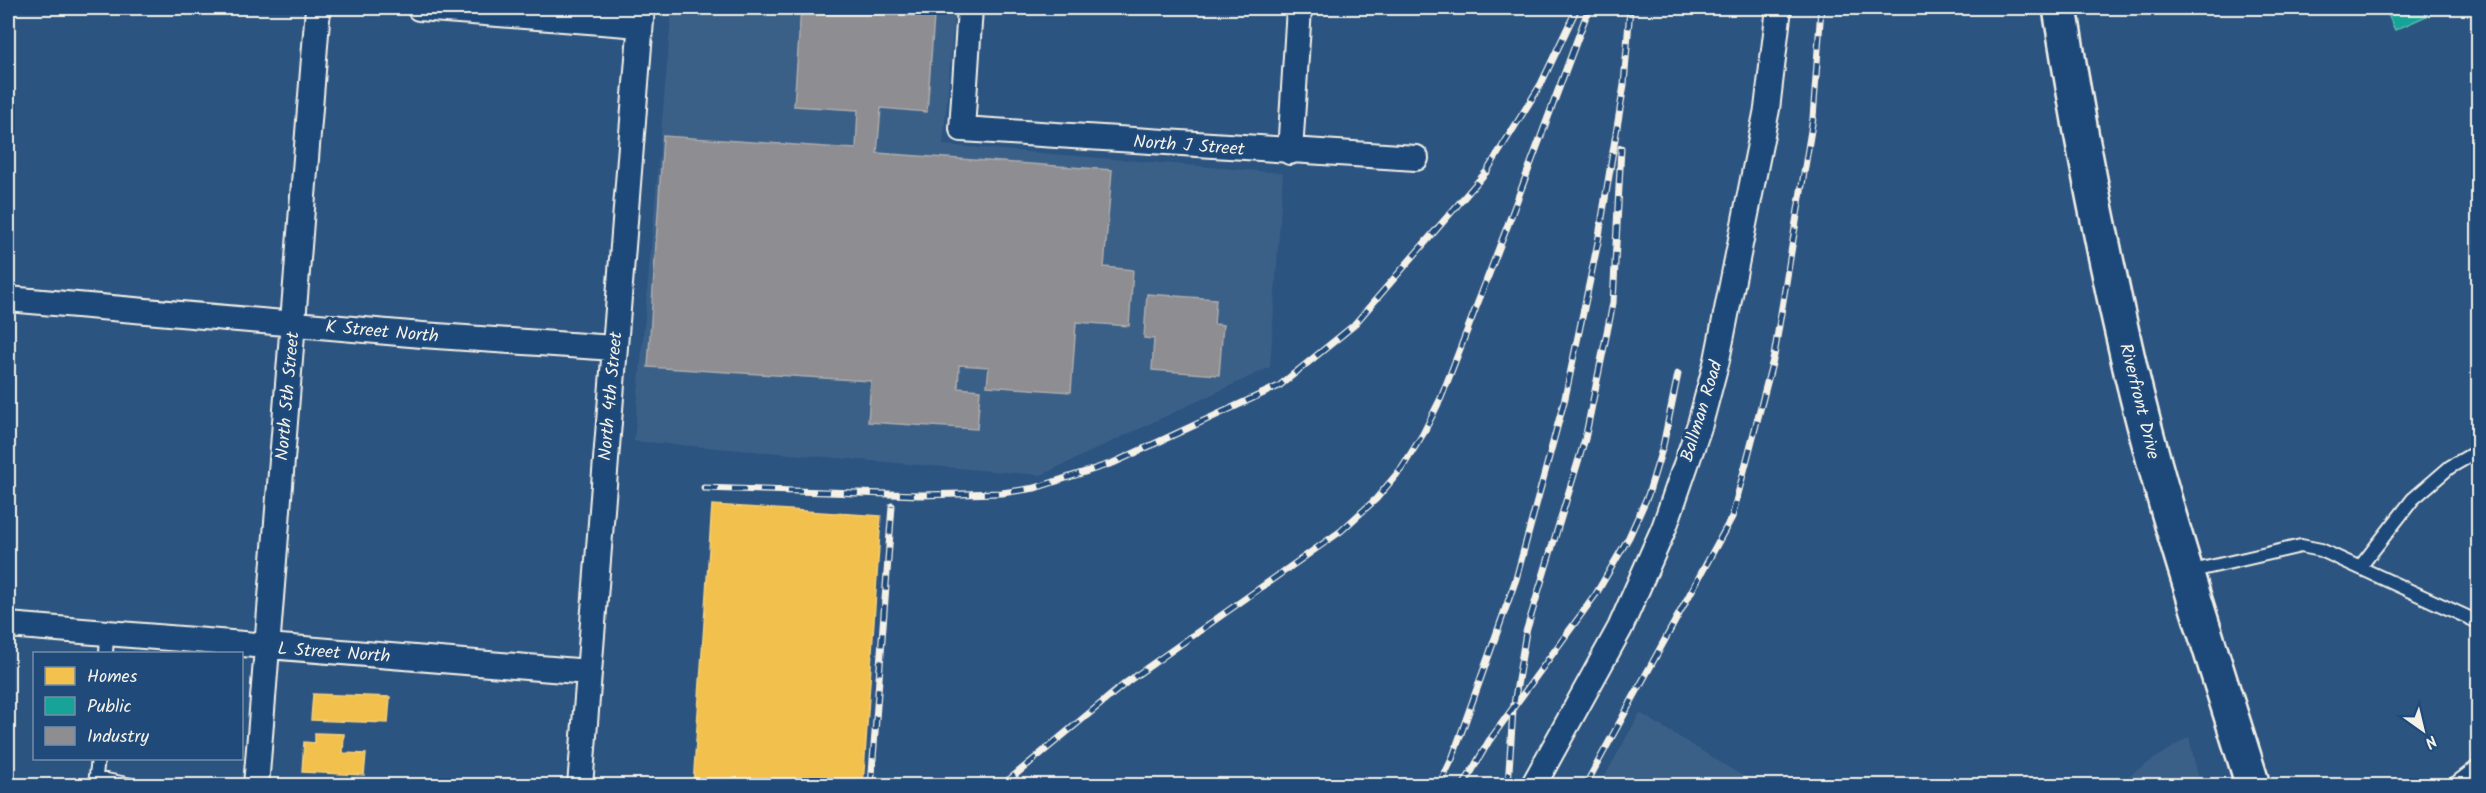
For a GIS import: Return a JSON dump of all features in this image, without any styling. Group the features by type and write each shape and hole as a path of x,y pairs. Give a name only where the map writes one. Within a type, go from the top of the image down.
{"street":[{"name":"North 5th Street","path":"256,786 318,8"},
{"path":"419,8 641,16"},
{"name":"North J Street","path":"970,8 962,129 1290,152 1416,158"},
{"path":"1290,152 1299,8"},
{"name":"Ballman Road","path":"1533,786 1620,628 1664,528 1700,424 1717,360 1767,109 1779,8"},
{"name":"Riverfront Drive","path":"2060,8 2075,103 2132,373 2187,572 2253,786"},
{"name":"North 4th Street","path":"580,786 641,16"},
{"name":"K Street North","path":"8,299 293,324 614,348"},
{"name":"L Street North","path":"8,625 107,643 267,647 589,672"}],"lane":[{"path":"2360,567 2413,499 2450,467 2478,451"},
{"path":"2187,572 2301,546 2321,550 2478,622"},
{"path":"98,760 95,782 137,786"},
{"path":"2452,786 2478,766"}],"shaded area":[{"path":"672,8 955,8 943,145 1283,173 1270,367 1041,475 634,441"},
{"path":"1640,713 1757,785 1600,785"},
{"path":"2189,737 2200,785 2114,785"}],"building: Homes":[{"path":"712,505 881,516 863,786 693,786"},
{"path":"313,694 390,697 388,723 311,720"},
{"path":"315,733 344,734 343,753 366,754 364,775 302,772 304,742 315,743"}],"building: Public":[{"path":"2385,8 2444,8 2395,30"}],"building: Industry":[{"path":"801,8 905,8 904,14 934,16 927,112 881,108 877,153 1112,170 1104,267 1133,270 1129,326 1076,322 1071,392 987,386 989,367 959,365 958,388 980,390 977,429 868,422 871,381 648,367 663,136 856,149 858,110 794,106"},
{"path":"1147,294 1216,299 1214,324 1223,325 1219,375 1152,370 1154,339 1144,338"}],"railway":[{"path":"704,488 920,495 1002,493 1035,488 1113,463 1279,386 1353,326 1487,171 1541,84 1577,8"},
{"path":"1004,784 1127,682 1341,531 1376,499 1402,468 1441,398 1589,8"},
{"path":"1439,786 1452,759 1516,579 1565,398 1598,242 1624,85 1630,8"},
{"path":"1585,786 1732,517 1774,356 1813,118 1821,8"},
{"path":"1508,786 1513,710 1526,632 1585,439 1613,303 1621,148"},
{"path":"1463,786 1489,741 1596,594 1629,537 1648,495 1663,446 1678,374"},
{"path":"871,786 892,506"}]}
